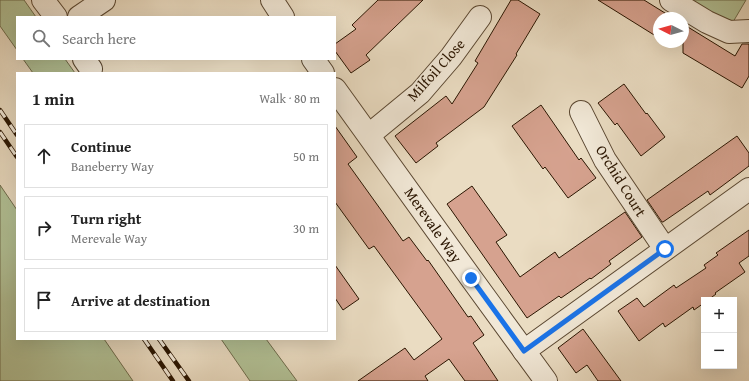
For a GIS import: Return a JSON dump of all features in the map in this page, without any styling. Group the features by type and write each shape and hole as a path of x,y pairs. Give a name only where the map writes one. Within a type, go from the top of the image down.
{"street":[{"path":"43,0 55,16"},
{"path":"80,16 104,0"},
{"path":"272,0 282,16"},
{"path":"672,0 707,22 729,32 749,31"},
{"name":"Milfoil Close","path":"369,135 420,93 451,57 480,17"},
{"path":"314,60 323,72"},
{"name":"Merevale Way","path":"336,90 546,381"},
{"name":"Orchid Court","path":"580,112 605,160 665,249"},
{"path":"524,351 749,189"}],"green space":[{"path":"0,0 24,0 35,16 16,16 16,49 0,26"},
{"path":"691,0 746,0 733,22 711,13"},
{"path":"24,60 66,60 74,72 32,72"},
{"path":"0,185 16,209 16,340 105,340 133,381 0,381"},
{"path":"222,340 267,340 297,381 250,381"}],"building":[{"path":"378,0 423,0 366,55 370,60 351,73 336,52 336,43 356,29 352,25"},
{"path":"511,0 518,0 540,14 516,54 517,55 484,107 436,143 438,146 416,163 395,136 446,96 452,104 478,63 475,61"},
{"path":"598,0 644,0 663,12 653,12 653,34"},
{"path":"689,28 735,56 742,44 749,44 749,76 742,88 683,53 683,48 689,48"},
{"path":"624,84 665,137 641,156 617,123 615,125 598,103"},
{"path":"541,105 579,160 581,158 596,178 568,198 545,167 543,169 512,126"},
{"path":"336,127 357,157 348,164 403,241 409,237 427,261 428,260 468,317 471,316 484,335 473,343 498,381 465,381 449,359 425,376 428,381 358,381 405,348 414,360 442,339 374,246 369,249 336,203"},
{"path":"737,136 749,153 749,166 710,195 708,191 662,222 647,200"},
{"path":"472,186 507,235 496,242 520,277 555,252 559,258 625,212 642,237 609,261 611,264 591,279 590,278 561,298 559,296 527,318 447,204"},
{"path":"749,230 749,256 739,263 745,272 715,293 716,294 712,297 701,297 701,305 694,310 693,307 665,327 663,323 639,341 618,311 637,298 644,307 674,285 676,288 706,268 704,265 718,255 716,253"},
{"path":"336,266 359,299 343,310 336,300"},
{"path":"583,329 621,381 598,381 587,365 576,373 558,348"}],"railway":[{"path":"0,110 16,134"},
{"path":"0,132 16,156"},
{"path":"145,340 173,381"},
{"path":"160,340 189,381"}],"route":[{"path":"471,278 524,351 665,249"}]}
